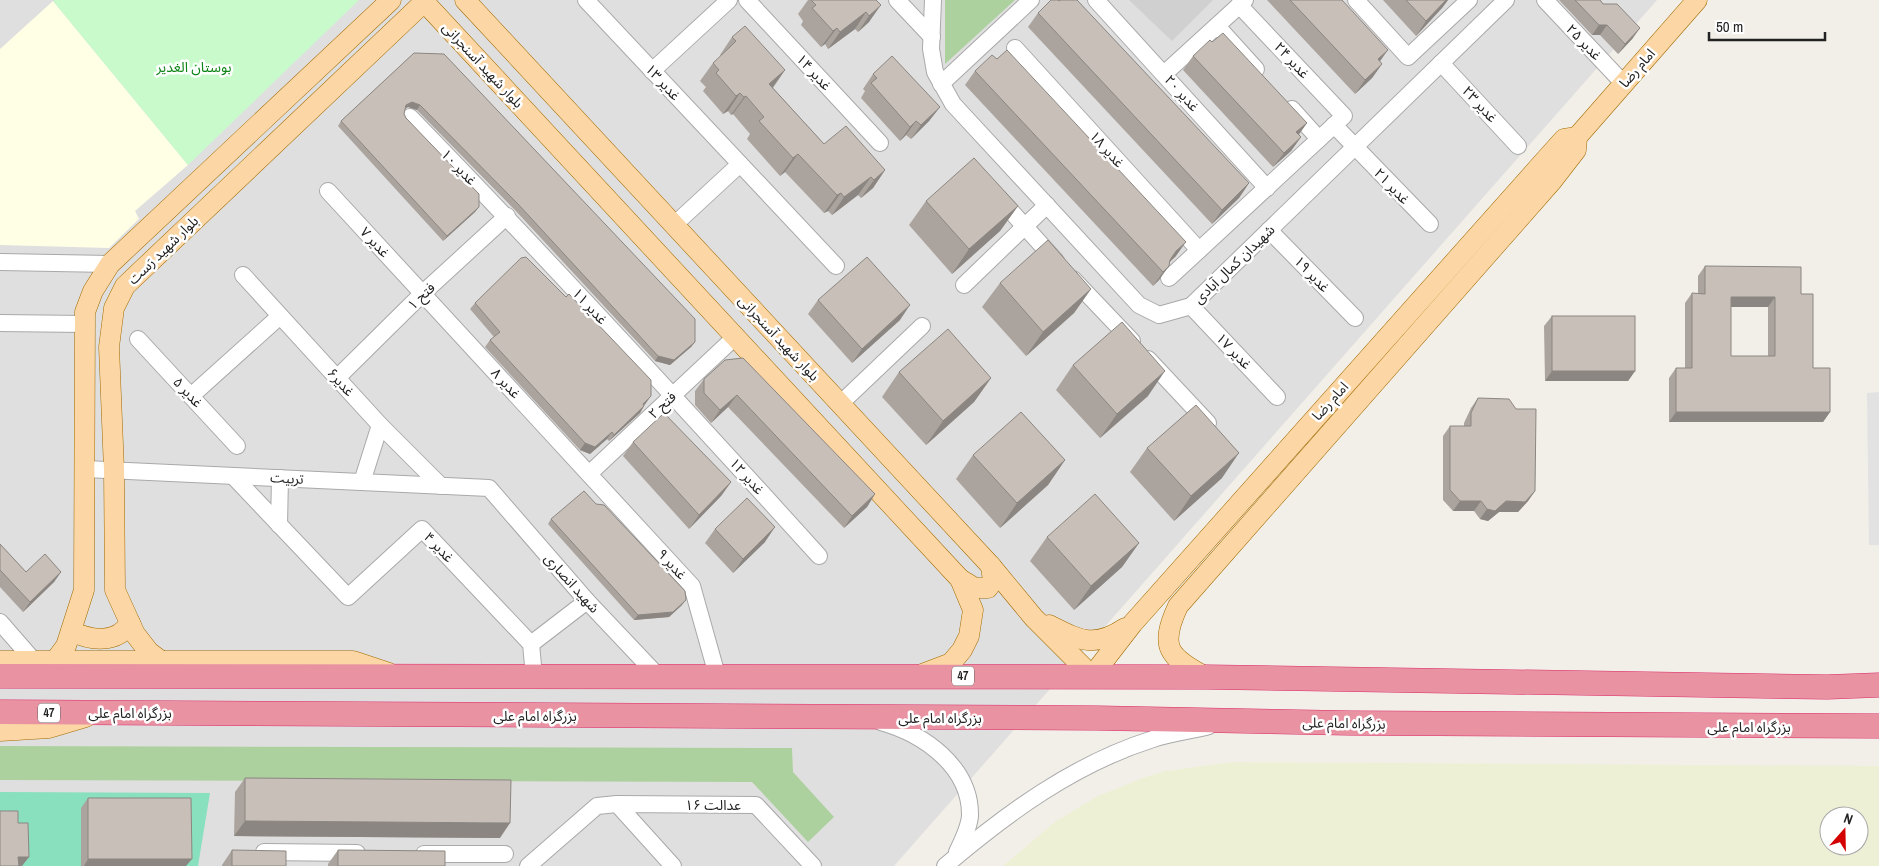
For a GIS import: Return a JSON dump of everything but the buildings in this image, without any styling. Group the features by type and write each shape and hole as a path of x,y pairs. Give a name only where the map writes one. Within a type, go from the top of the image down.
{"highway":[{"name":"47","path":"0,676 917,675 1879,686"},
{"name":"بزرگراه امام علی","path":"0,712 1097,718 1229,721 1879,726"}],"main road":[{"name":"بلوار شهید رَست","path":"55,661 66,646 84,590 86,469 84,324 85,312 93,291 110,264 391,0"},
{"name":"بلوار شهید آسنجرانی","path":"465,0 991,566 1034,618 1092,676"},
{"name":"امام رضا","path":"1206,677 1178,661 1168,643 1169,625 1178,606 1545,188 1576,150 1577,137 1698,0"},
{"name":"بلوار شهید رَست","path":"161,661 150,652 130,623 115,590 114,470 109,347 114,308 125,286 426,3"},
{"name":"بلوار شهید آسنجرانی","path":"426,3 960,579 973,610 969,636 962,650 952,663 917,675"},
{"name":"امام رضا","path":"1092,676 1133,623 1175,575 1564,139 1577,137"},
{"path":"960,579 975,588 988,588 993,581 991,566"},
{"path":"1175,575 1179,586 1192,588"},
{"path":"1034,618 1078,640 1089,641 1111,637 1133,623"},
{"path":"71,631 92,639 105,639 118,636 130,623"},
{"path":"0,661 353,661 396,675"},
{"path":"0,730 49,728 98,713"}],"street":[{"name":"غدیر ۱۳","path":"586,0 836,266"},
{"path":"652,71 729,0"},
{"name":"غدیر ۱۴","path":"748,0 880,143"},
{"path":"898,0 932,37"},
{"name":"شهیدان کمال آبادی","path":"933,0 931,49 935,72 953,104 1139,305 1159,315 1191,306 1506,0"},
{"path":"941,84 1031,0"},
{"name":"غدیر ۲۰","path":"1096,0 1267,188"},
{"path":"1356,0 1408,57 1469,0"},
{"name":"غدیر ۲۵","path":"1544,0 1624,84"},
{"path":"1164,74 1242,2"},
{"name":"غدیر ۲۴","path":"1242,2 1339,121 1354,147"},
{"path":"1217,26 1268,82"},
{"name":"غدیر ۱۸","path":"1015,48 1199,250"},
{"name":"غدیر ۲۳","path":"1441,63 1518,146"},
{"path":"1281,96 1319,139"},
{"name":"غدیر ۱۰","path":"410,117 507,216"},
{"path":"1169,278 1339,121"},
{"name":"غدیر ۲۱","path":"1354,147 1430,224"},
{"path":"674,224 740,164"},
{"path":"986,182 1024,227 1220,436"},
{"name":"غدیر ۷","path":"328,191 422,293"},
{"path":"964,284 1047,205"},
{"name":"فتح ۱","path":"337,378 422,293 507,216"},
{"name":"غدیر ۱۱","path":"507,216 674,395"},
{"name":"غدیر ۱۹","path":"1269,230 1355,318"},
{"path":"0,262 110,264"},
{"name":"غدیر۶","path":"243,276 380,425 441,486"},
{"name":"غدیر ۸","path":"422,293 590,473"},
{"name":"غدیر ۱۷","path":"1191,306 1277,397"},
{"path":"191,396 280,316"},
{"path":"0,323 84,324"},
{"path":"840,404 922,326"},
{"name":"فتح ۲","path":"590,473 735,337"},
{"name":"غدیر ۵","path":"138,339 237,446"},
{"name":"غدیر ۱۲","path":"674,395 820,556"},
{"path":"362,482 380,425"},
{"name":"تربیت","path":"86,469 489,488"},
{"name":"غدیر ۹","path":"590,473 692,586 717,675"},
{"name":"غدیر ۴","path":"233,476 348,597 422,529 531,644"},
{"path":"279,525 280,478"},
{"name":"شهید انصاری","path":"489,488 587,601 657,675"},
{"path":"534,676 531,644 587,601"},
{"path":"0,622 34,661"},
{"path":"864,718 908,732 926,743 941,754 962,780 968,798 970,818 949,862"},
{"path":"949,862 980,835 1071,774 1153,738 1229,721"},
{"path":"617,804 673,866"},
{"name":"عدالت ۱۶","path":"528,866 598,806 617,804 756,805 813,866"},
{"path":"251,852 306,859 376,853"},
{"path":"406,854 505,854"}],"shaded area":[{"path":"0,0 1657,0 894,866 0,866"},
{"path":"1129,0 1213,0 1172,41"},
{"path":"53,1 188,165 135,211 139,219 109,248 0,245 0,49"},
{"path":"1879,392 1879,545 1869,545 1867,393"},
{"path":"1233,762 1879,766 1879,866 1003,866 1056,821 1098,796 1165,771"}],"green space":[{"name":"بوستان الغدیر","path":"359,0 188,165 53,1"},
{"path":"945,0 1015,0 945,64"},
{"path":"0,746 792,748 793,772 834,817 808,842 752,782 0,780"},
{"path":"0,792 210,793 198,866 0,866"}]}
